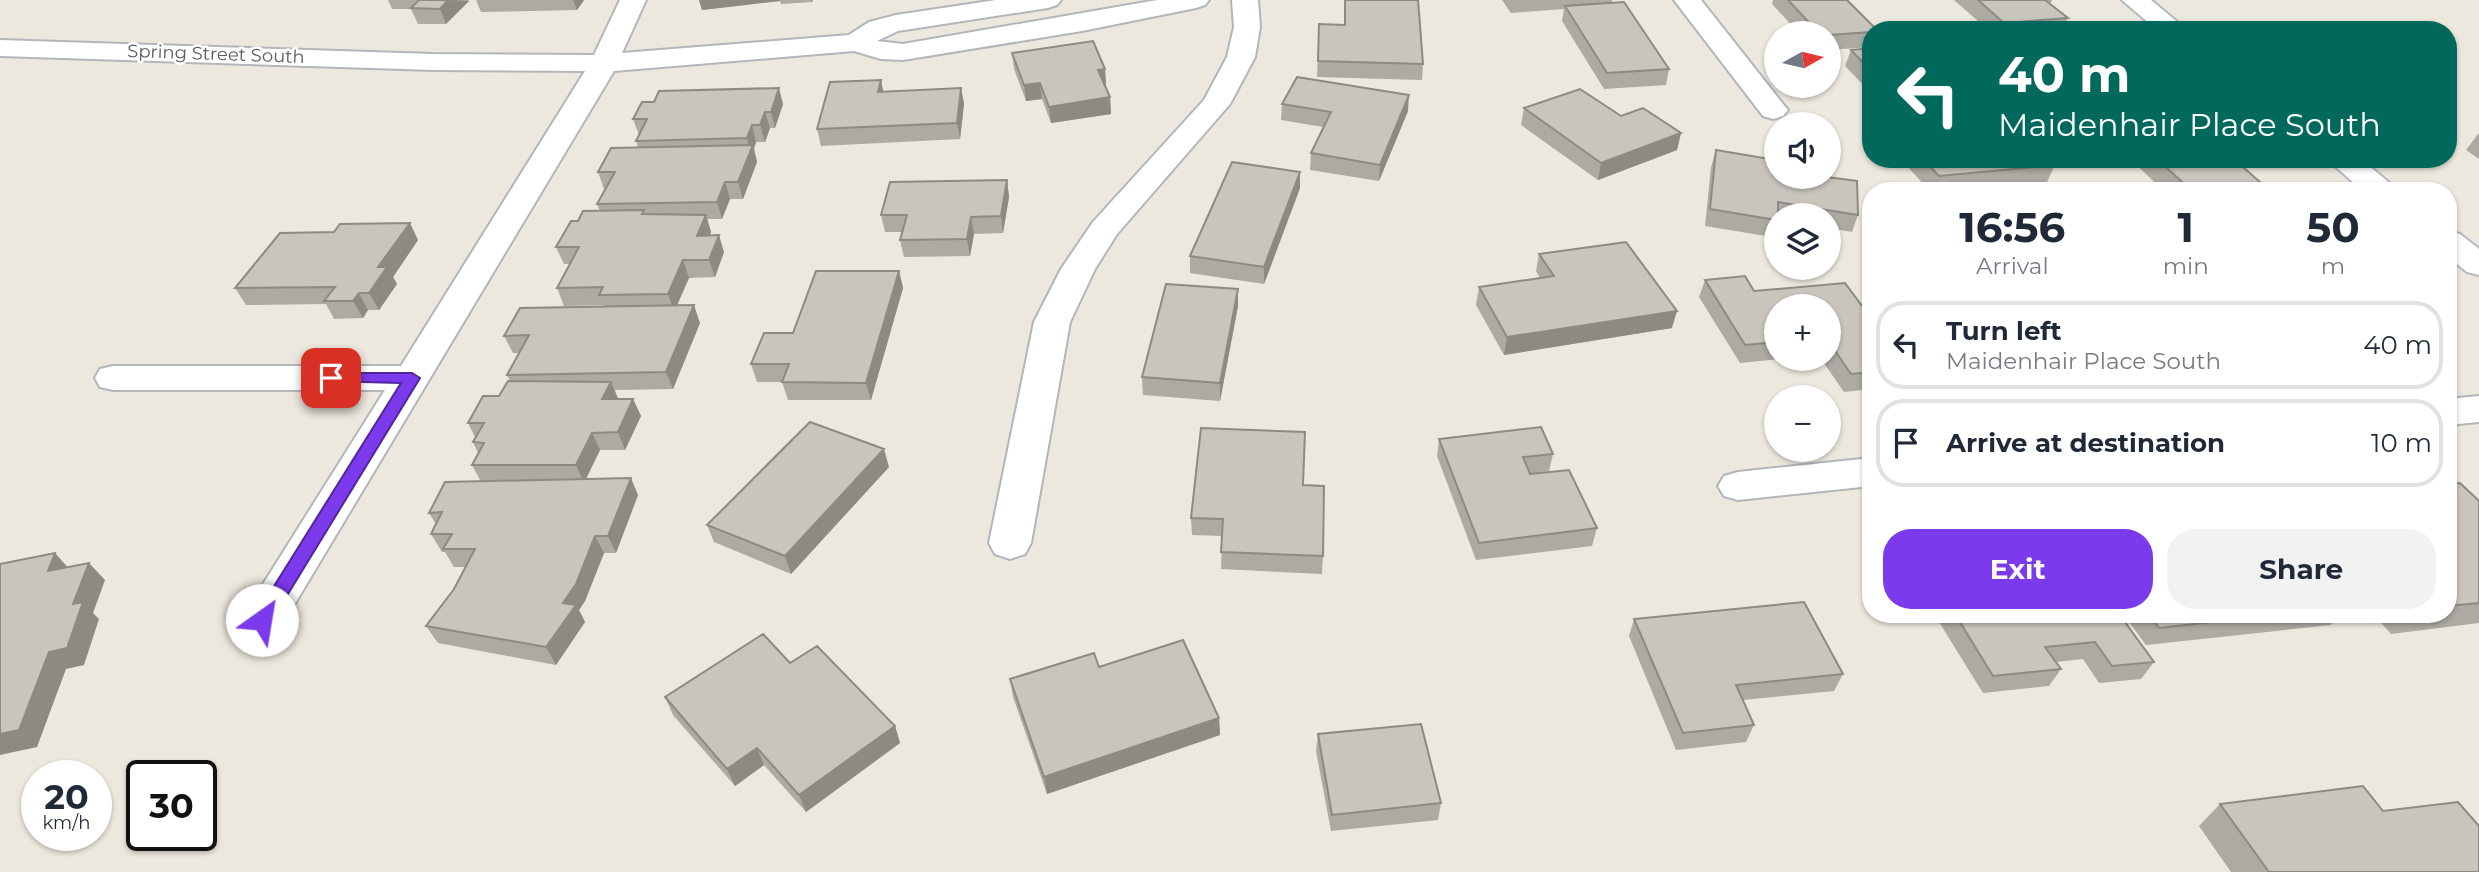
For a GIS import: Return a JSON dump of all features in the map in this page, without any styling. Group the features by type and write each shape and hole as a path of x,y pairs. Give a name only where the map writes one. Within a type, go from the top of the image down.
{"street":[{"path":"262,620 571,120 604,63 633,0"},
{"path":"856,43 878,28 896,23 1048,0"},
{"path":"856,43 881,51 903,52 1082,23 1196,0"},
{"path":"1010,543 1052,322 1078,269 1104,229 1216,104 1241,57 1247,27 1245,0"},
{"path":"1687,0 1773,110"},
{"path":"2135,0 2162,21"},
{"name":"Spring Street South","path":"0,48 433,62 604,63 856,43"},
{"path":"2354,168 2371,182"},
{"path":"2457,248 2479,265"},
{"path":"113,378 412,378"},
{"path":"2457,411 2479,409"},
{"path":"1738,486 1862,473"}],"building":[{"path":"419,0 448,0 440,9 411,8"},
{"path":"1345,0 1418,0 1423,64 1318,61 1319,24 1345,25"},
{"path":"1788,0 1847,0 1868,21 1862,21 1862,33 1841,34 1841,21 1808,21"},
{"path":"1978,0 2045,0 2068,18 2030,21 2002,21"},
{"path":"1624,2 1669,69 1607,73 1565,6"},
{"path":"1093,41 1105,69 1098,70 1110,97 1049,107 1040,83 1024,85 1012,53"},
{"path":"1862,49 1862,62 1851,50"},
{"path":"1297,77 1409,95 1380,165 1311,153 1331,112 1282,104"},
{"path":"881,80 878,92 961,88 957,123 817,129 830,82"},
{"path":"779,88 771,112 765,112 760,125 752,125 747,138 636,141 647,119 633,119 642,102 654,102 659,91"},
{"path":"1580,89 1621,116 1643,108 1681,133 1601,163 1524,108"},
{"path":"753,145 738,182 725,182 717,202 597,204 615,172 598,172 611,148"},
{"path":"1716,150 1764,158 1764,189 1841,189 1841,179 1857,181 1858,215 1841,212 1841,203 1764,203 1764,218 1710,209"},
{"path":"1232,162 1300,172 1264,267 1190,256"},
{"path":"1931,168 2023,168 1939,176"},
{"path":"2167,168 2244,168 2260,182 2182,182"},
{"path":"1007,180 1001,216 971,217 967,239 900,240 907,215 881,215 890,182"},
{"path":"644,210 642,214 706,215 697,236 719,235 709,260 683,260 668,294 599,295 603,287 557,288 579,247 556,247 571,221 578,221 583,211"},
{"path":"410,223 378,267 387,267 369,293 359,293 353,301 324,301 335,287 235,288 280,233 334,232 340,224"},
{"path":"1626,242 1677,311 1507,337 1479,287 1554,276 1539,254"},
{"path":"816,271 899,271 866,383 782,382 789,364 751,364 764,333 793,333"},
{"path":"1745,276 1754,291 1845,283 1862,306 1862,373 1851,374 1841,359 1841,294 1764,294 1764,343 1745,345 1705,280"},
{"path":"1166,284 1238,289 1220,383 1142,377"},
{"path":"694,305 666,372 507,375 529,335 504,336 520,308"},
{"path":"508,381 611,382 602,399 633,399 618,432 592,433 576,465 472,465 484,443 473,442 484,423 468,423 483,396 499,396"},
{"path":"810,422 884,449 785,556 707,525"},
{"path":"1541,427 1553,454 1523,457 1530,474 1569,470 1597,528 1479,543 1439,439"},
{"path":"1201,428 1305,432 1303,485 1324,486 1323,556 1221,552 1223,519 1191,518"},
{"path":"631,478 608,536 595,536 576,584 563,603 576,605 546,647 426,626 454,589 475,549 443,549 452,534 431,534 442,512 429,513 445,482"},
{"path":"2457,483 2479,501 2479,603 2457,605"},
{"path":"55,553 48,571 89,563 73,604 83,602 67,648 49,652 19,730 0,734 0,564"},
{"path":"1804,602 1843,674 1736,685 1754,725 1683,733 1634,619"},
{"path":"1961,623 2126,623 2154,662 2112,666 2095,642 2045,647 2061,669 1993,676"},
{"path":"2155,623 2204,623 2159,628"},
{"path":"763,634 790,663 817,646 895,726 799,795 757,748 727,769 665,697"},
{"path":"1183,640 1219,718 1044,777 1010,679 1094,653 1099,667"},
{"path":"1421,724 1441,803 1332,815 1318,734"},
{"path":"2363,786 2383,811 2458,802 2479,826 2479,872 2269,872 2220,804"}],"route":[{"path":"262,620 412,378 331,378"}]}
